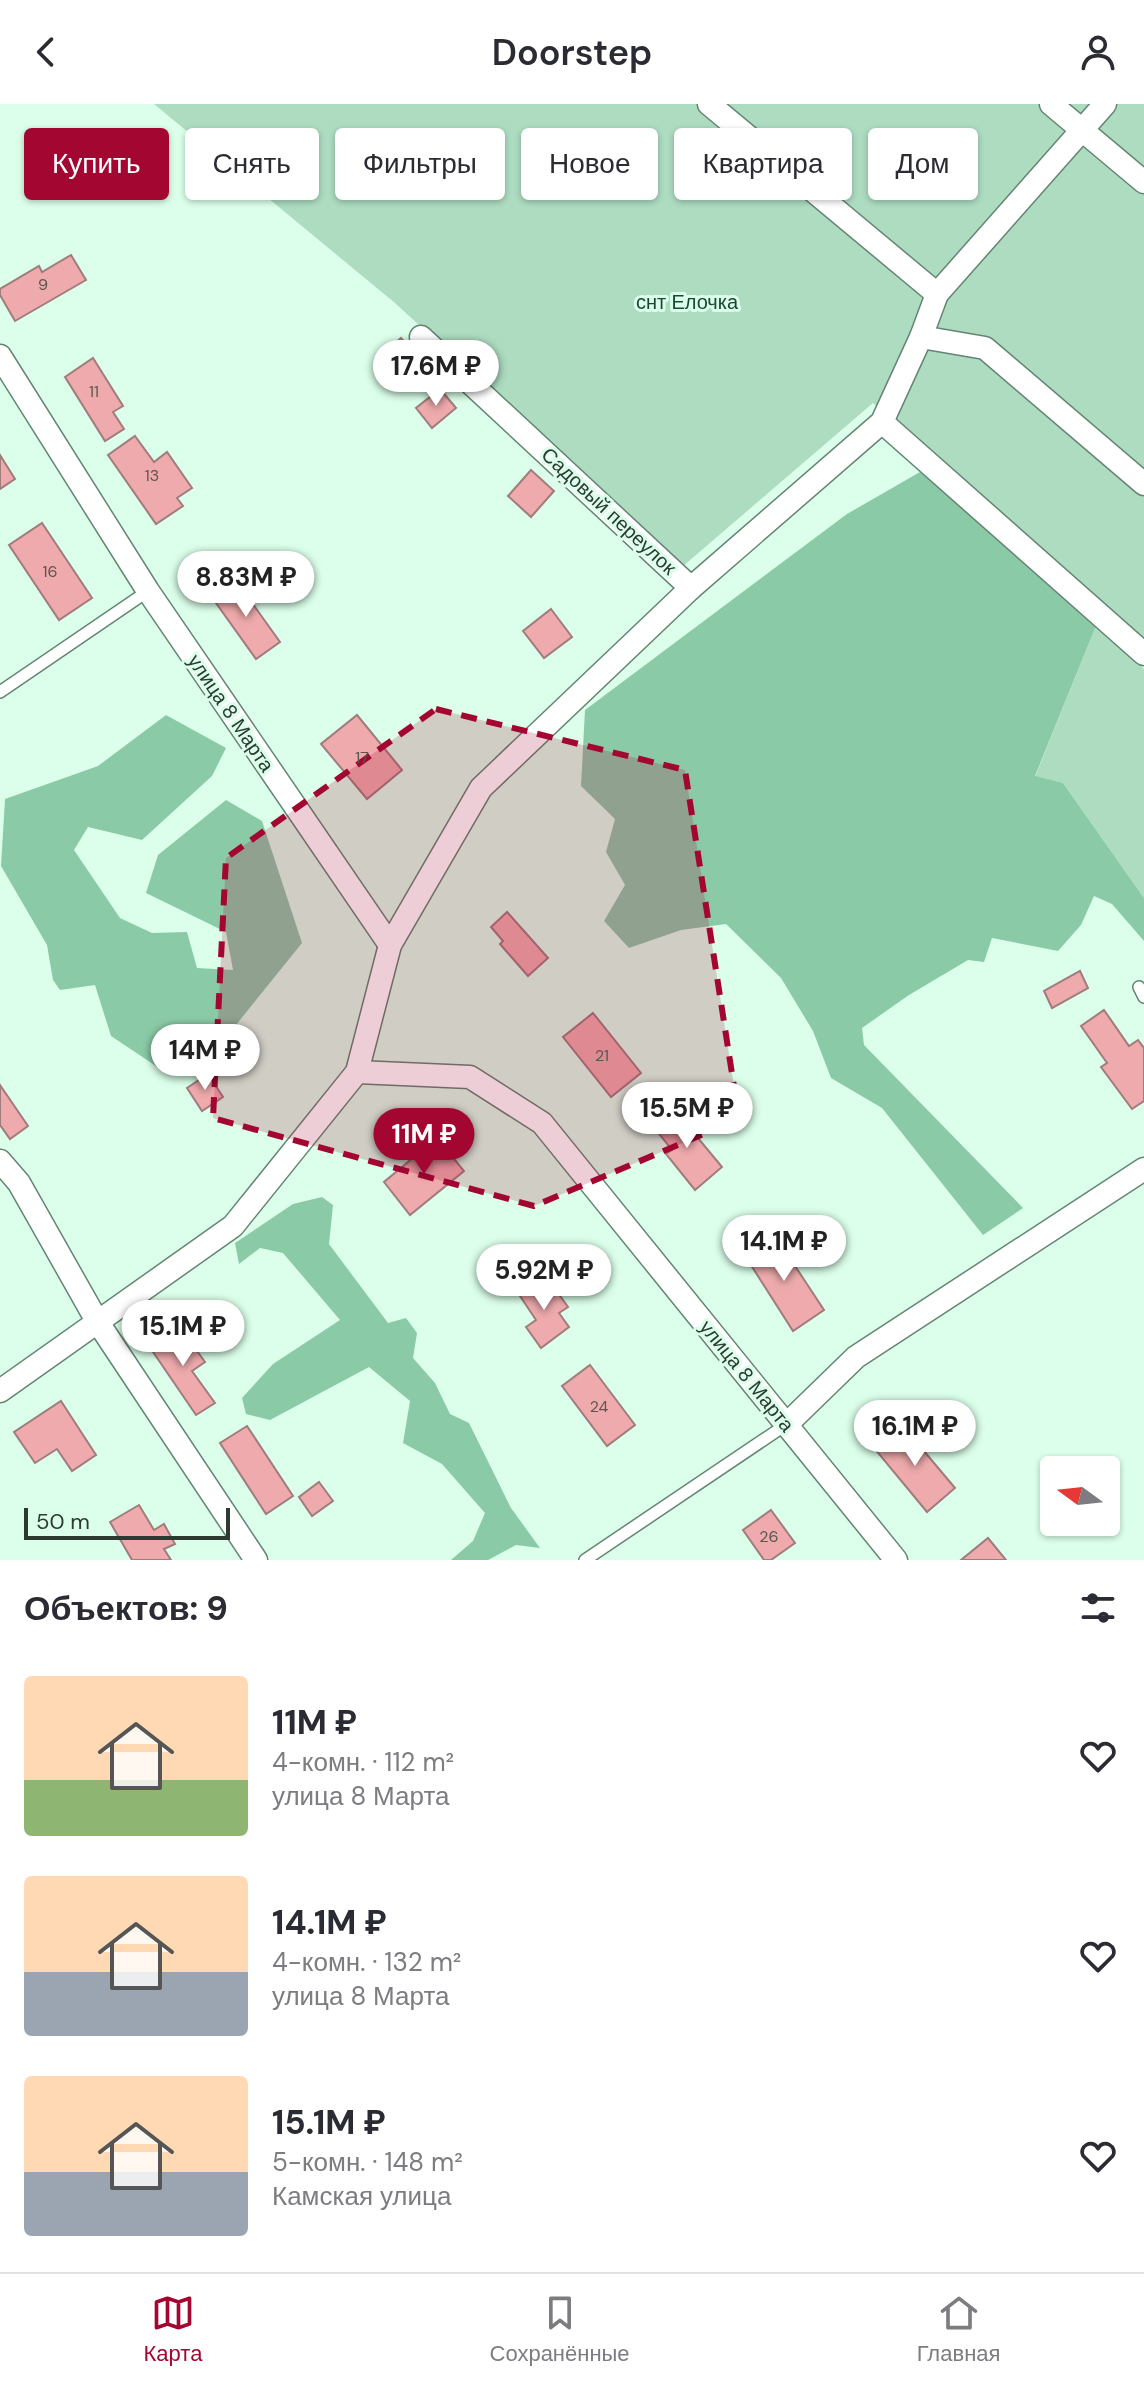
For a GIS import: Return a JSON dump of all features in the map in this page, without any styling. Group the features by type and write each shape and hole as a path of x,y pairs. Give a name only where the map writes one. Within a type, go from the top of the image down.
{"street":[{"path":"709,104 937,294"},
{"path":"1051,104 1144,182"},
{"path":"0,1391 233,1226 357,1072 390,945 481,788 691,588 882,422 937,294 1105,104"},
{"name":"Садовый переулок","path":"421,337 691,588"},
{"path":"921,337 985,348 1144,484"},
{"name":"улица 8 Марта","path":"0,356 148,591 390,945"},
{"path":"882,422 1144,654"},
{"name":"улица 8 Марта","path":"357,1072 470,1077 542,1123 896,1560"},
{"path":"0,1161 19,1183 97,1321 256,1560"},
{"path":"787,1424 856,1357 1144,1169"}],"lane":[{"path":"0,692 148,591"},
{"path":"585,1560 787,1424"}],"highlighted area":[{"path":"436,709 685,770 739,1119 534,1206 213,1118 226,858"}],"green space":[{"name":"снт Елочка","path":"154,104 1144,104 1144,646 873,403 682,567 395,303 270,200 319,200 319,128 185,130"},
{"path":"920,472 1098,621 1035,776 1063,783 1144,898 1144,941 1112,904 1094,896 1081,925 1058,951 992,938 984,962 968,960 862,1028 864,1045 1023,1208 983,1235 882,1108 831,1078 813,1031 781,978 726,924 681,930 629,948 604,921 625,885 606,852 615,819 581,786 585,710 847,514"},
{"path":"1098,621 1144,669 1144,898 1063,783 1035,777"},
{"path":"166,715 226,748 212,776 142,840 88,827 74,850 120,918 152,933 187,932 197,968 233,970 226,932 146,893 158,855 226,800 262,821 302,943 219,1046 194,1046 162,1070 111,1036 95,985 60,990 53,980 47,945 1,866 5,799 98,766"},
{"path":"322,1197 333,1205 329,1244 388,1323 406,1318 417,1333 413,1358 435,1383 450,1414 469,1423 511,1508 540,1548 516,1545 488,1560 451,1560 473,1541 485,1513 442,1464 403,1443 410,1401 369,1367 270,1420 246,1414 242,1398 273,1364 340,1320 283,1253 260,1248 239,1264 235,1243 293,1204"}],"building":[{"path":"71,255 86,280 15,321 0,295 0,289 39,266 42,272"},
{"path":"401,338 421,361 400,380 380,357"},
{"path":"93,358 123,406 113,412 124,429 105,441 65,377"},
{"path":"440,389 456,408 432,428 416,408"},
{"path":"135,436 154,462 167,452 192,488 177,498 183,506 156,524 108,455"},
{"path":"0,455 15,479 0,489"},
{"path":"531,470 554,491 531,517 508,496"},
{"path":"42,523 92,598 59,620 9,545"},
{"path":"235,579 280,642 256,659 211,596"},
{"path":"551,609 572,637 544,658 523,631"},
{"path":"357,715 402,770 367,799 321,744"},
{"path":"507,912 548,958 528,976 500,944 503,941 491,927"},
{"path":"1080,971 1088,988 1052,1008 1044,991"},
{"path":"1104,1010 1129,1046 1138,1040 1144,1048 1144,1101 1132,1109 1101,1067 1107,1063 1081,1026"},
{"path":"593,1013 641,1073 611,1097 563,1037"},
{"path":"208,1074 223,1097 202,1111 187,1088"},
{"path":"0,1085 28,1126 10,1139 0,1125"},
{"path":"673,1108 722,1167 695,1190 666,1154 672,1150 652,1125"},
{"path":"437,1138 464,1171 410,1215 384,1182"},
{"path":"774,1234 824,1310 793,1331 749,1262 754,1259 749,1250"},
{"path":"533,1277 544,1293 553,1286 568,1307 559,1313 569,1327 541,1348 526,1327 536,1320 516,1290"},
{"path":"179,1326 205,1362 192,1371 215,1403 196,1415 149,1346"},
{"path":"590,1365 635,1425 607,1446 562,1386"},
{"path":"61,1401 96,1455 72,1471 57,1449 35,1463 14,1432"},
{"path":"902,1425 955,1488 927,1512 874,1448"},
{"path":"247,1426 293,1496 266,1514 220,1443"},
{"path":"319,1482 333,1501 312,1516 299,1497"},
{"path":"139,1505 154,1530 164,1524 175,1544 164,1549 171,1560 132,1560 110,1522"},
{"path":"771,1510 795,1543 771,1560 764,1560 743,1530"},
{"path":"988,1538 1006,1560 961,1560"}]}
